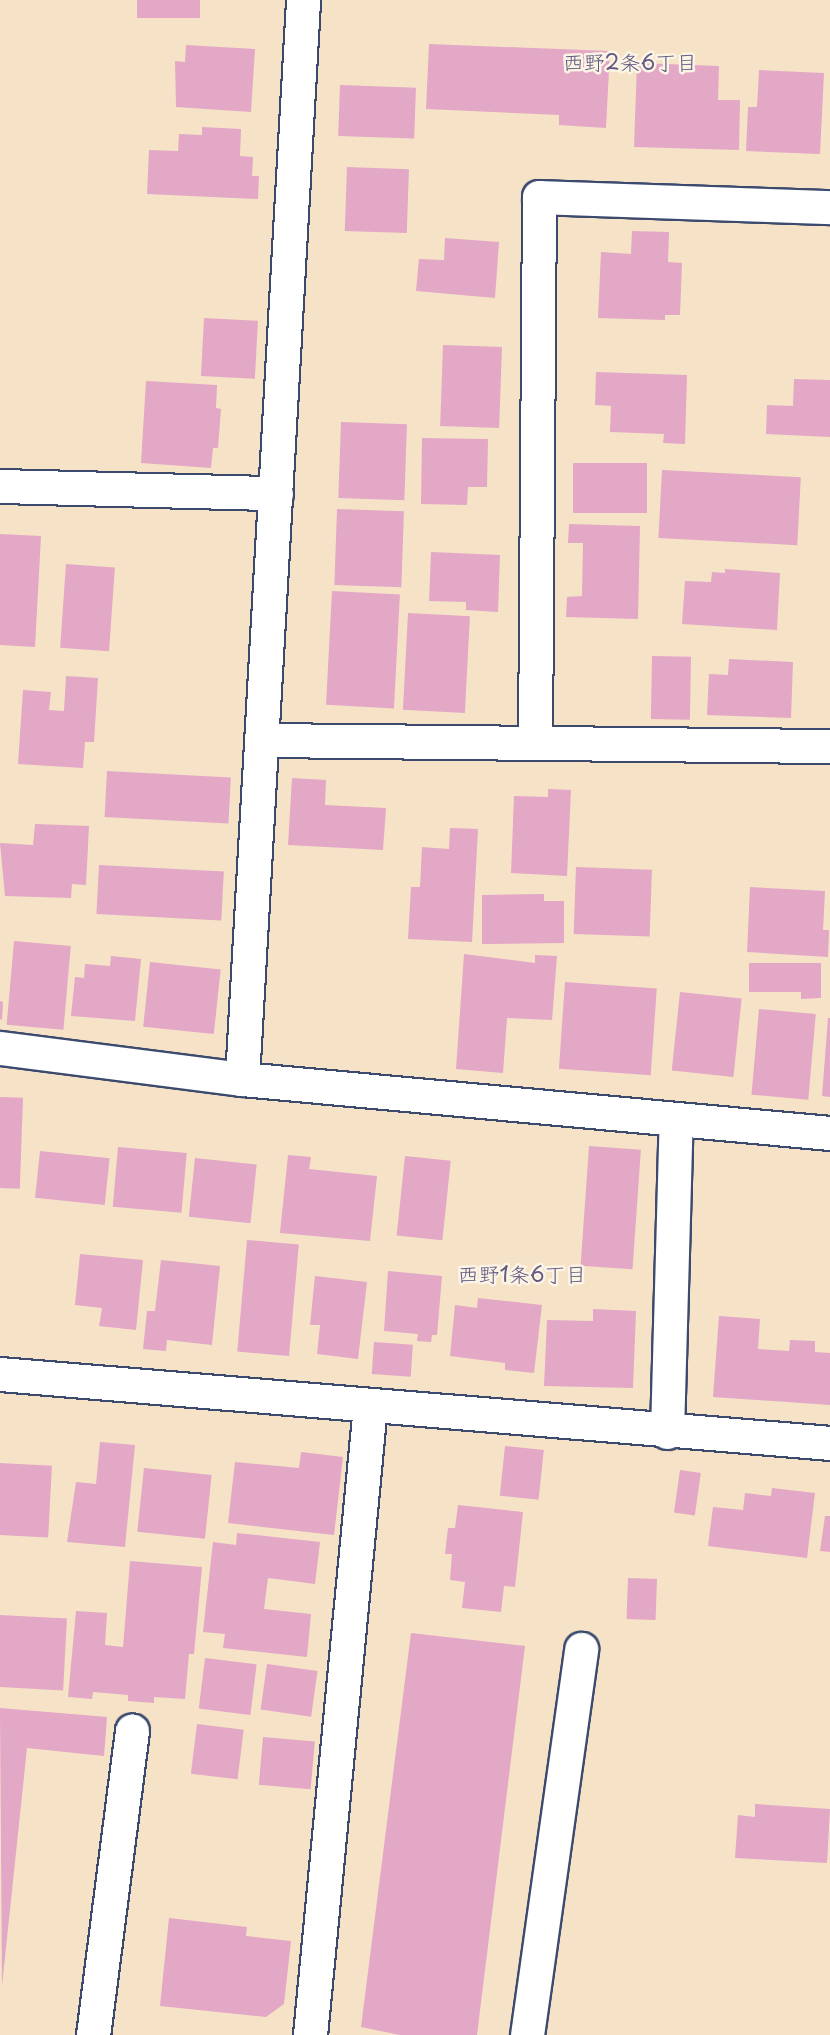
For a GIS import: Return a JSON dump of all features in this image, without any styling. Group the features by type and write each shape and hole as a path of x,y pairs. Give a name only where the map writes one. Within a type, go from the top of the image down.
{"street":[{"path":"242,1079 303,0"},
{"path":"535,743 539,197 830,207"},
{"path":"0,486 276,493"},
{"path":"262,740 830,746"},
{"path":"0,1048 242,1079 830,1133"},
{"path":"667,1432 676,1119"},
{"path":"0,1374 667,1432 830,1443"},
{"path":"310,2035 370,1406"},
{"path":"527,2035 581,1649"},
{"path":"93,2035 132,1730"}],"building":[{"path":"137,0 200,0 200,18 137,18"},
{"path":"429,44 610,51 606,128 559,125 559,115 426,109"},
{"path":"186,45 255,49 251,112 176,107 175,61 185,62"},
{"path":"637,63 719,66 718,100 740,100 739,150 634,147"},
{"path":"759,70 824,73 820,154 746,151 748,107 757,107"},
{"path":"340,85 416,88 414,139 338,136"},
{"path":"202,127 241,129 240,156 253,157 252,176 259,176 258,199 147,194 149,150 178,151 179,134 202,135"},
{"path":"347,167 409,169 407,233 345,231"},
{"path":"632,231 669,232 668,262 682,263 680,315 665,315 665,320 598,318 601,252 631,254"},
{"path":"445,238 499,242 495,298 416,291 419,259 444,260"},
{"path":"204,318 258,321 255,379 201,376"},
{"path":"443,345 502,347 499,428 440,426"},
{"path":"596,372 687,375 685,444 663,443 664,434 610,432 611,406 595,405"},
{"path":"794,379 830,380 830,437 766,434 767,405 793,406"},
{"path":"146,381 217,385 216,408 221,409 218,448 213,448 211,468 141,463"},
{"path":"341,422 407,424 404,500 338,498"},
{"path":"422,438 488,439 487,487 468,487 467,505 421,504"},
{"path":"573,463 647,463 647,513 573,513"},
{"path":"662,470 801,477 797,545 658,538"},
{"path":"337,509 404,511 401,587 334,585"},
{"path":"569,524 640,526 638,619 566,617 567,597 582,596 583,543 568,543"},
{"path":"0,534 41,536 35,647 0,645"},
{"path":"431,552 500,555 498,612 466,610 466,602 429,601"},
{"path":"66,564 115,567 109,651 60,648"},
{"path":"725,569 780,573 777,630 682,624 685,581 711,582 712,572 725,573"},
{"path":"332,591 400,595 394,708 326,705"},
{"path":"408,613 470,616 465,713 403,710"},
{"path":"652,656 691,657 690,720 651,719"},
{"path":"729,659 793,662 791,718 707,715 709,674 728,675"},
{"path":"66,676 98,678 94,742 85,742 83,768 18,764 23,690 51,692 49,710 64,711"},
{"path":"107,771 231,777 228,823 105,817"},
{"path":"292,778 326,780 325,805 386,808 383,850 288,845"},
{"path":"548,789 571,790 567,876 511,873 514,796 548,797"},
{"path":"35,824 89,826 86,885 72,884 71,898 5,896 0,843 33,845"},
{"path":"450,828 478,829 472,942 408,939 411,887 420,887 422,847 449,849"},
{"path":"99,865 224,872 221,920 96,914"},
{"path":"576,867 652,870 650,937 574,934"},
{"path":"750,887 825,891 823,930 829,930 828,957 747,952"},
{"path":"544,894 544,901 564,901 564,943 482,944 482,895"},
{"path":"14,941 71,946 63,1030 7,1025"},
{"path":"464,954 535,963 535,955 557,956 552,1020 507,1018 503,1073 456,1069"},
{"path":"111,956 141,959 135,1021 71,1016 75,977 84,978 85,964 110,966"},
{"path":"150,962 221,969 214,1034 143,1027"},
{"path":"749,963 821,963 821,998 801,999 801,992 749,992"},
{"path":"565,982 657,988 651,1075 559,1069"},
{"path":"680,992 742,998 733,1077 672,1071"},
{"path":"0,1001 3,1002 2,1020 0,1019"},
{"path":"759,1009 816,1014 808,1100 752,1095"},
{"path":"828,1018 830,1018 830,1097 822,1096"},
{"path":"0,1097 23,1098 20,1189 0,1188"},
{"path":"589,1146 641,1150 633,1269 581,1266"},
{"path":"118,1147 187,1153 182,1213 113,1207"},
{"path":"40,1151 110,1158 105,1205 35,1198"},
{"path":"288,1155 311,1157 309,1169 377,1176 370,1241 280,1233"},
{"path":"405,1156 451,1161 442,1240 397,1236"},
{"path":"195,1158 257,1164 250,1223 189,1217"},
{"path":"247,1240 299,1245 289,1356 237,1352"},
{"path":"80,1254 143,1260 136,1330 99,1326 102,1308 75,1305"},
{"path":"161,1260 220,1266 212,1345 167,1340 166,1351 143,1349 147,1311 155,1311"},
{"path":"388,1271 442,1276 437,1335 432,1335 431,1342 417,1341 418,1334 384,1331"},
{"path":"315,1276 367,1282 358,1359 317,1354 320,1325 310,1325"},
{"path":"478,1298 542,1305 534,1373 505,1370 505,1363 450,1356 455,1305 477,1308"},
{"path":"593,1309 636,1311 633,1388 544,1386 547,1320 593,1321"},
{"path":"719,1316 760,1319 758,1349 789,1351 790,1340 815,1341 815,1352 830,1353 830,1405 713,1397"},
{"path":"374,1342 413,1345 411,1377 372,1374"},
{"path":"100,1442 135,1445 125,1547 67,1542 76,1482 96,1484"},
{"path":"505,1446 544,1450 539,1500 500,1496"},
{"path":"301,1452 343,1457 334,1535 228,1523 235,1462 299,1468"},
{"path":"0,1463 52,1466 48,1538 0,1535"},
{"path":"144,1468 212,1475 205,1539 137,1532"},
{"path":"680,1470 701,1473 695,1516 674,1513"},
{"path":"772,1488 815,1493 807,1558 708,1546 713,1507 743,1510 745,1493 771,1496"},
{"path":"458,1505 523,1512 515,1587 504,1586 501,1612 462,1608 465,1582 450,1580 452,1554 445,1554 448,1528 455,1528"},
{"path":"825,1516 830,1516 830,1552 820,1551"},
{"path":"237,1533 320,1542 315,1584 268,1578 264,1609 311,1614 307,1657 223,1648 225,1634 203,1632 213,1542 236,1545"},
{"path":"130,1561 202,1567 194,1654 189,1654 185,1699 154,1697 154,1703 128,1701 128,1695 93,1692 92,1699 68,1697 76,1611 107,1613 105,1645 123,1647"},
{"path":"628,1578 657,1579 656,1620 627,1619"},
{"path":"0,1615 67,1619 63,1690 0,1687"},
{"path":"411,1633 525,1646 477,2035 400,2035 361,2027"},
{"path":"205,1658 257,1664 250,1715 199,1709"},
{"path":"267,1664 318,1671 311,1717 261,1710"},
{"path":"0,1708 107,1717 104,1756 27,1748 2,1986"},
{"path":"197,1724 244,1730 238,1779 191,1774"},
{"path":"263,1737 315,1742 311,1789 259,1785"},
{"path":"755,1804 830,1809 827,1863 735,1858 738,1815 755,1817"},
{"path":"169,1918 247,1927 246,1936 291,1941 284,2004 266,2017 160,2006"}],"district":[{"name":"西野2条6丁目","path":"630,61"},
{"name":"西野1条6丁目","path":"522,1273"}]}
